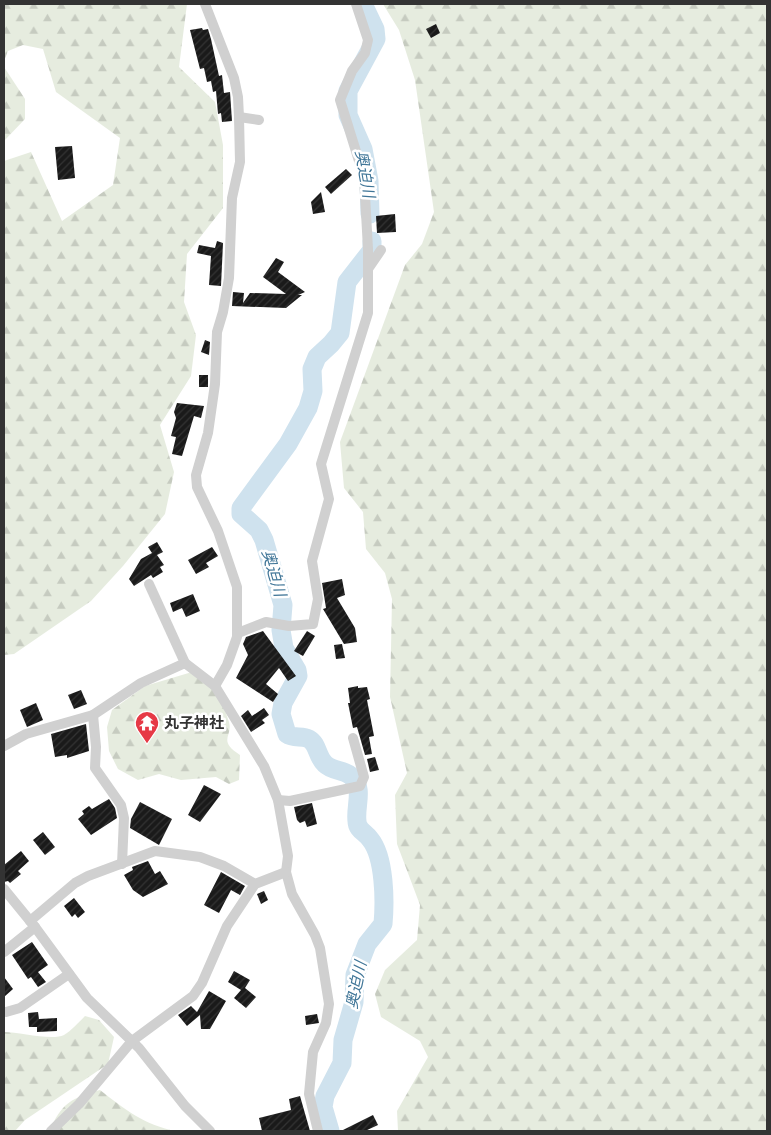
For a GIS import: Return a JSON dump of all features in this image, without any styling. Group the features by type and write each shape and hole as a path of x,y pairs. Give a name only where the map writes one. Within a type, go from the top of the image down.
{"street":[{"path":"206,4 234,78 239,117 240,162 232,206 228,278 223,312 217,332 215,384 208,433 196,475 197,487 218,531 234,572 236,587 238,633 227,665 215,686"},
{"path":"238,633 266,622 289,626 313,624 318,599 312,561 329,499 321,464 368,313 364,177 340,100 352,71 365,53 368,40 356,4"},
{"path":"239,117 259,120"},
{"path":"368,269 381,250"},
{"path":"149,584 185,663 215,686 264,766 278,800 288,856 286,872 292,894 315,935 320,948 329,1004 326,1022 313,1052 309,1094 318,1131"},
{"path":"4,746 26,734 93,715 142,683 185,663"},
{"path":"93,715 96,747 95,768 121,805 124,818 122,864"},
{"path":"278,800 290,802 360,786 364,777 353,738"},
{"path":"4,952 75,883 88,876 155,851 200,857 224,866 255,884"},
{"path":"51,1131 85,1097 132,1041 193,996 202,983 227,926 255,884 286,872"},
{"path":"4,889 87,998 132,1041 185,1106 210,1131"},
{"path":"6,1012 20,1008 69,974"}],"green space":[{"path":"4,4 187,4 179,67 215,102 223,145 223,208 187,254 184,302 196,335 191,376 160,425 174,472 165,514 123,566 91,601 14,654 4,655 4,161 31,152 62,221 113,185 120,138 56,92 43,49 23,45 8,51 4,61"},
{"path":"383,4 767,4 767,1131 398,1131 397,1111 428,1057 420,1041 381,1017 375,994 385,970 417,940 420,905 397,844 395,795 407,773 390,697 392,599 385,573 366,549 363,512 344,488 340,442 405,265 422,244 434,212 415,80 399,30"},
{"path":"4,67 25,99 25,119 4,141"},
{"path":"192,672 211,687 223,706 230,727 227,742 240,755 239,780 229,784 216,777 181,780 159,774 138,780 118,769 109,751 107,727 112,710 145,686"},
{"path":"85,1016 99,1020 114,1037 108,1064 25,1120 15,1131 4,1131 4,1032 59,1037 69,1031"},
{"path":"100,1090 126,1110 144,1120 175,1131 50,1131 58,1114 69,1103"}],"building":[{"path":"436,24 440,33 431,38 426,29"},
{"path":"202,28 203,30 208,29 219,76 222,75 224,93 230,92 232,121 222,122 221,113 218,114 216,91 213,92 211,81 207,82 204,68 200,69 190,30"},
{"path":"72,146 75,178 58,180 55,147"},
{"path":"346,169 352,175 331,194 325,187"},
{"path":"321,192 325,212 313,214 311,202"},
{"path":"395,214 396,232 377,233 376,216"},
{"path":"217,241 223,243 221,286 209,285 211,256 197,253 199,245 215,248"},
{"path":"276,258 284,262 278,272 305,292 298,295 302,295 286,308 232,306 233,292 244,293 243,303 250,293 286,294 263,277"},
{"path":"205,340 210,342 209,355 201,352"},
{"path":"199,375 208,375 208,387 199,387"},
{"path":"177,403 204,406 201,418 194,416 182,456 172,454 176,437 171,436 176,418 174,412"},
{"path":"157,542 163,552 157,555 164,565 160,567 163,572 153,578 151,575 134,586 129,579 141,559 152,553 148,547"},
{"path":"212,547 218,556 206,563 209,567 196,574 188,560"},
{"path":"342,579 345,595 337,598 355,628 357,642 344,644 323,609 326,608 322,583"},
{"path":"193,594 200,611 186,617 182,608 173,612 170,603"},
{"path":"263,631 296,676 288,681 279,668 266,684 278,694 273,702 236,678 248,655 243,644 246,637"},
{"path":"307,631 315,636 303,656 294,651"},
{"path":"342,644 345,658 336,659 334,645"},
{"path":"358,686 358,688 367,687 370,699 367,700 374,736 369,737 372,754 365,755 357,727 353,728 348,703 350,703 348,688"},
{"path":"81,690 87,704 74,709 68,695"},
{"path":"36,703 43,720 27,727 20,710"},
{"path":"264,708 269,715 262,720 265,723 251,732 241,716 248,710 252,716"},
{"path":"86,724 89,751 67,758 67,755 55,757 51,734"},
{"path":"375,757 379,770 370,772 367,759"},
{"path":"204,785 221,794 200,822 188,815"},
{"path":"109,799 115,808 117,818 91,835 78,819 84,814 82,811 89,806 92,809"},
{"path":"140,802 172,819 159,845 130,828 131,819"},
{"path":"312,803 317,824 307,827 305,821 300,823 297,820 294,807"},
{"path":"43,832 55,847 45,855 33,840"},
{"path":"21,851 29,861 18,871 21,874 10,883 8,881 4,882 4,865"},
{"path":"148,861 155,874 160,871 168,884 143,897 133,890 124,875 133,870 132,867"},
{"path":"221,872 245,886 240,895 231,890 219,913 204,905"},
{"path":"264,891 268,900 261,904 257,894"},
{"path":"74,898 85,912 78,918 75,914 72,917 64,906"},
{"path":"32,942 48,965 38,972 46,982 38,987 31,977 28,979 12,955"},
{"path":"234,971 250,980 245,988 256,997 246,1008 234,998 241,990 228,982"},
{"path":"4,977 13,989 4,997"},
{"path":"209,991 226,1001 210,1029 201,1029 200,1015 187,1026 178,1015 191,1006 197,1012"},
{"path":"38,1012 39,1019 57,1018 57,1031 37,1032 37,1027 29,1027 28,1013"},
{"path":"317,1014 319,1023 306,1025 305,1016"},
{"path":"300,1096 310,1131 262,1131 259,1118 291,1110 289,1099"},
{"path":"373,1115 378,1125 365,1131 341,1131"}],"waterway":[{"name":"奥迫川","path":"363,4 375,29 376,39 348,91 348,115 363,149 369,181 370,214"},
{"name":"奥迫川","path":"330,1131 323,1107 325,1096 342,1063 343,1040 354,1002 355,975 367,944 383,924 383,880 379,857 375,847 357,824 358,787 356,782 349,774 328,767 320,758 312,741 304,737 287,734 281,714 283,703 298,676 297,670 284,648 281,630 283,605 264,540 259,530 241,514 241,508 288,444 308,408 313,391 312,369 317,357 340,333 347,282 372,250 372,241"}],"place":[{"name":"丸子神社","path":"147,744"}]}
